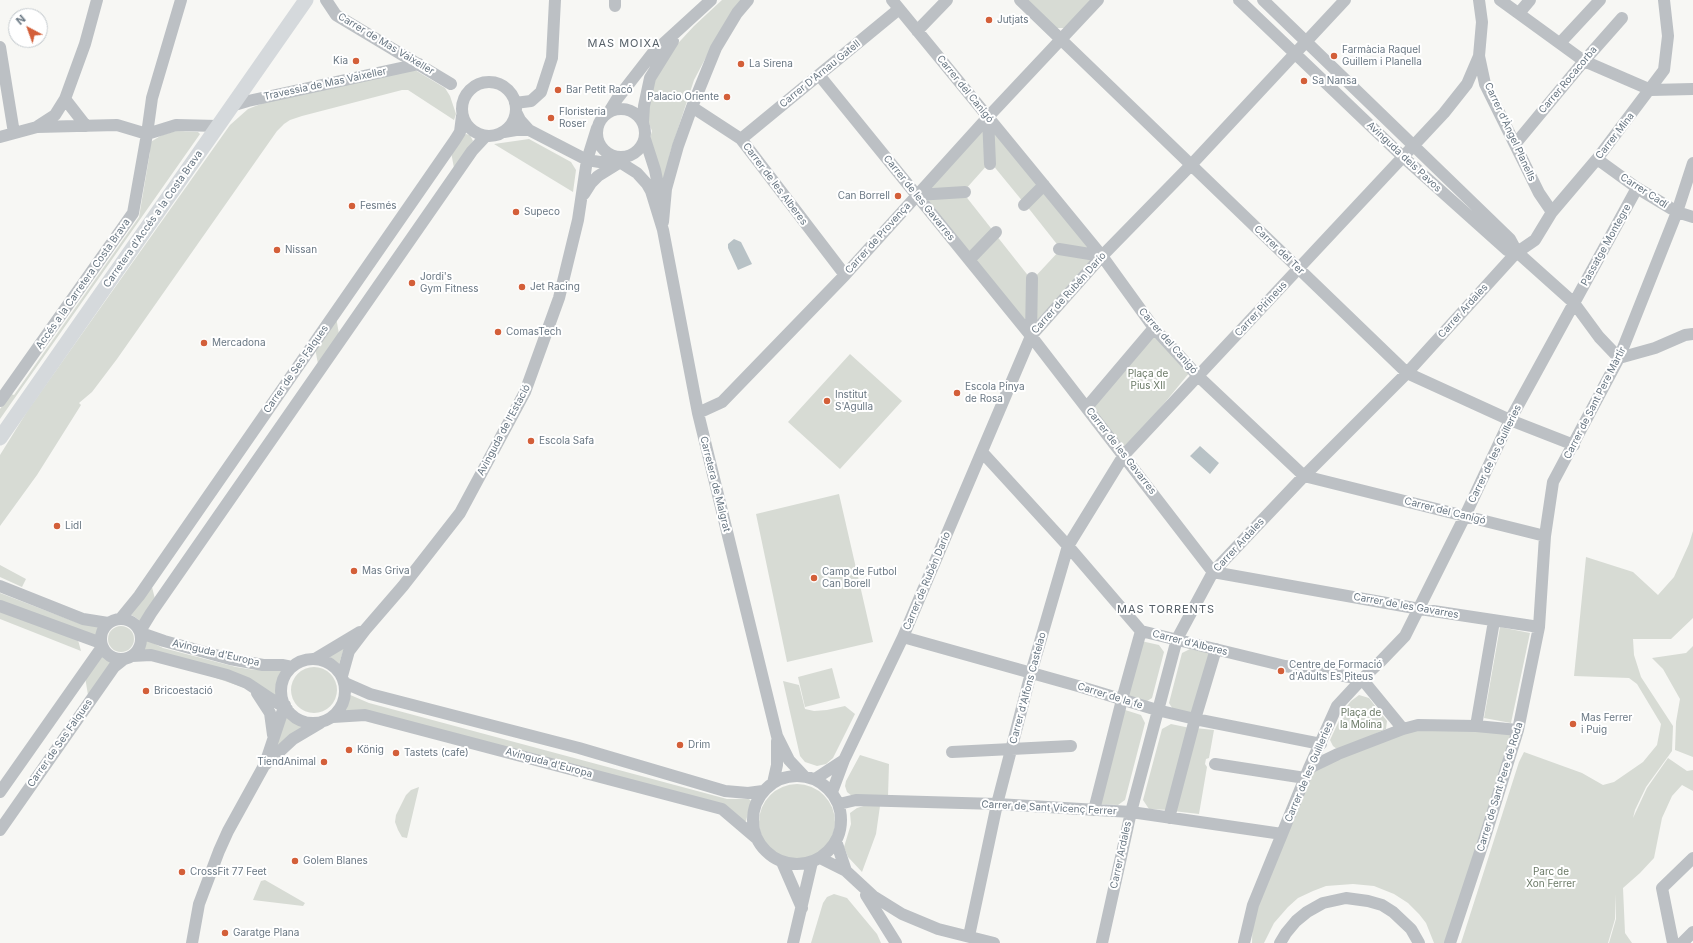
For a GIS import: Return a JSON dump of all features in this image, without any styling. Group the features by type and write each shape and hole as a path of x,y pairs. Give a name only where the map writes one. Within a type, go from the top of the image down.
{"main road":[{"name":"Carretera d'Accés a la Costa Brava","path":"0,438 306,0"}],"street":[{"path":"37,127 55,115 65,99 97,0"},
{"name":"Accés a la Carretera Costa Brava","path":"0,401 133,213 152,98 181,0"},
{"name":"Carrer de Mas Vaixeller","path":"326,0 336,15 451,84 463,87 474,86"},
{"path":"516,107 531,100 541,92 552,58 555,0"},
{"path":"686,22 663,55 650,78 644,106 643,122 645,138 638,151 631,155 619,157 607,154 598,143 596,128 599,122 609,112 616,99 652,54 686,22 711,0"},
{"path":"663,230 666,189 678,146 692,107 716,48 737,13 748,0"},
{"path":"917,31 947,0"},
{"name":"Carrer del Ter","path":"1020,0 1407,373 1510,420 1574,445"},
{"name":"Carrer de Provença","path":"698,413 722,402 845,275 988,117 1098,0"},
{"name":"Avinguda dels Pavos","path":"1239,0 1402,156 1507,250 1516,253 1574,303 1599,337 1619,358"},
{"name":"Avinguda dels Pavos","path":"1263,0 1510,239 1516,253"},
{"path":"1295,54 1345,0"},
{"name":"Carrer d'Àngel Planells","path":"1478,0 1482,22 1480,56 1485,84 1516,143 1539,193 1552,212"},
{"path":"1500,0 1584,61 1651,90 1693,89"},
{"path":"1519,13 1530,0"},
{"path":"1560,43 1600,0"},
{"name":"Carrer Mina","path":"1516,253 1535,240 1552,212 1597,159 1651,90 1664,70 1668,36 1664,0"},
{"name":"Carrer del Canigó","path":"896,5 1102,256 1154,328 1198,376 1304,476 1545,536"},
{"name":"Carrer D'Arnau Gatell","path":"741,139 819,75 896,5"},
{"name":"Carrer Rocacorba","path":"1516,143 1622,18"},
{"path":"0,47 14,133"},
{"name":"Carrer de Rubén Darío","path":"832,792 844,760 903,637 1031,336 1102,256 1295,54"},
{"name":"Carrer Pirineus","path":"1124,455 1402,156 1444,113 1467,84 1480,56"},
{"name":"Travessia de Mas Vaixeller","path":"231,106 419,64"},
{"name":"Carrer de les Gavarres","path":"819,75 970,259 1087,407 1213,572 1420,610 1539,628"},
{"path":"474,86 488,82 497,83 505,87 512,94 520,120 529,130 571,152 588,155 606,163 620,162"},
{"name":"Carrer de Mas Vaixeller","path":"451,84 458,93 461,110"},
{"name":"Carrer de Ses Falques","path":"121,618 148,583 455,140 460,132 461,110 466,93 474,86"},
{"path":"65,99 86,126"},
{"path":"504,132 514,121 516,107"},
{"name":"Carrer de les Alberes","path":"692,107 741,139 845,275"},
{"path":"609,112 617,109 632,111 643,122"},
{"path":"461,110 465,124 470,130 477,134 485,136 498,135 504,132 516,130 529,130"},
{"path":"988,117 990,164"},
{"path":"0,137 37,127 118,125 147,134 176,125 218,126"},
{"name":"Avinguda de l'Estació","path":"343,679 349,652 365,630 403,586 460,513 525,392 559,298 582,198 588,155 596,128"},
{"name":"Carrer de Ses Falques","path":"141,632 149,616 468,157 485,136"},
{"name":"Carretera de Malgrat","path":"645,138 655,170 661,199 663,230"},
{"name":"Carretera de Malgrat","path":"607,154 637,173 651,191 663,230 698,413 777,736 789,760 809,778"},
{"name":"Avinguda de l'Estació","path":"582,198 591,183 598,176 631,155"},
{"name":"Carrer Cadí","path":"1597,159 1637,188 1677,212 1693,218"},
{"name":"Carrer de Sant Pere Màrtir","path":"1539,628 1545,536 1553,482 1619,358 1677,212 1693,164"},
{"path":"1024,205 1044,185"},
{"name":"Passatge Montegre","path":"1574,303 1637,188"},
{"path":"917,195 965,192"},
{"path":"970,259 996,232"},
{"path":"1059,249 1102,256"},
{"name":"Carrer Ardales","path":"1102,943 1131,812 1157,710 1178,639 1213,572 1304,476 1407,373 1516,253"},
{"path":"1031,336 1032,278"},
{"name":"Carrer de les Guilleries","path":"1244,943 1253,905 1307,773 1338,706 1362,678 1405,636 1420,610 1510,420 1574,303"},
{"path":"1087,407 1154,328"},
{"path":"1619,358 1655,348 1684,335 1693,334"},
{"name":"Carrer d'Alberes","path":"982,452 1068,546 1141,631 1285,666 1362,678"},
{"name":"Carrer d'Alfons Castelao","path":"969,936 998,804 1031,673 1068,546 1124,455"},
{"path":"0,586 83,619 108,623 121,618 129,620 136,624 141,632 142,642 138,650 128,658 111,657 102,645 101,634 108,623"},
{"path":"0,606 102,645"},
{"path":"149,616 164,641"},
{"path":"1476,726 1494,621"},
{"name":"Carrer de Sant Pere de Roda","path":"1450,943 1518,730 1539,628"},
{"name":"Avinguda de l'Estació","path":"315,659 365,630"},
{"path":"1094,810 1141,631"},
{"name":"Avinguda d'Europa","path":"141,632 164,641 230,659 263,665 282,665 292,667"},
{"path":"78,635 91,648 93,660"},
{"name":"Carrer de la fe","path":"903,637 1078,686 1157,710 1320,744"},
{"name":"Carrer de Ses Falques","path":"0,792 102,645"},
{"path":"1169,818 1195,719 1216,649"},
{"name":"Avinguda d'Europa","path":"128,658 151,655 227,675 252,686 286,707"},
{"name":"Carrer de Ses Falques","path":"0,830 114,667 128,658"},
{"path":"327,719 309,723 296,718 286,707 282,692 284,678 292,667 303,661 315,659 326,661 335,667 343,679 370,694 579,748 725,791 748,793 763,791"},
{"path":"1362,678 1403,729"},
{"path":"266,764 293,739 327,719 338,709 344,693 343,679"},
{"path":"252,686 270,713 273,740"},
{"path":"192,943 199,904 219,851 228,831 266,764 282,713 286,707"},
{"name":"Avinguda d'Europa","path":"327,719 366,714 722,809 756,838"},
{"path":"1215,764 1307,773 1338,754 1403,729 1418,725 1476,726 1518,730"},
{"name":"Carretera de Malgrat","path":"773,783 777,766 777,736"},
{"path":"952,752 1071,746"},
{"path":"809,778 844,760"},
{"path":"788,777 809,778 824,785 832,792 839,804 841,823 836,841 829,850 816,860 794,864 782,862 766,852 756,838 753,826 753,814 758,798 763,791 773,783 788,777"},
{"name":"Carrer de Sant Vicenç Ferrer","path":"839,804 856,800 998,804 1131,812 1282,834"},
{"path":"836,841 846,871"},
{"path":"1673,943 1662,888 1693,858"},
{"path":"816,860 846,871 873,896 902,914 938,928 994,943"},
{"path":"793,943 816,860"},
{"path":"782,862 802,908"},
{"path":"860,885 875,908 893,941"},
{"path":"1280,943 1296,921 1307,912 1323,903 1346,898 1368,901 1382,905 1393,912 1411,929 1419,943"},
{"path":"1682,943 1693,932"}],"green space":[{"path":"722,0 741,0 713,44 694,80 670,153 663,190 649,142 652,131 647,118 654,82 669,53 694,26"},
{"path":"1024,0 1093,0 1066,28 1052,28"},
{"path":"415,70 445,88 450,96 456,114 454,120 408,90 402,90 302,116 290,120 284,124 277,131 117,359 92,392 79,403 81,405 37,475 0,526 0,455 28,410 230,125 248,109 271,100"},
{"path":"987,120 989,163 964,191 920,194"},
{"path":"989,121 1042,185 1024,203 992,164"},
{"path":"176,131 198,132 200,134 0,419 0,409 11,394 14,395 139,217 150,152 147,151 149,143 162,135"},
{"path":"466,134 470,135 473,141 454,168 451,152 462,136"},
{"path":"529,139 571,162 576,170 573,192 494,144"},
{"path":"1044,187 1096,254 1060,248 1026,205"},
{"path":"964,194 994,232 970,258 922,197"},
{"path":"996,235 1030,278 1030,333 972,260"},
{"path":"1060,250 1097,258 1032,333 1033,279"},
{"path":"336,317 339,334 318,364 315,348"},
{"name":"Plaça de Pius XII","path":"1154,328 1190,372 1125,451 1091,408"},
{"path":"850,354 902,401 840,469 788,422"},
{"name":"Camp de Futbol Can Borell","path":"839,494 873,642 787,662 756,514"},
{"name":"Parc de Xon Ferrer","path":"1693,531 1693,618 1671,639 1633,639 1634,655 1641,677 1673,726 1672,751 1646,787 1635,810 1633,818 1647,788 1668,758 1687,771 1693,770 1693,791 1682,785 1672,796 1662,818 1654,858 1623,888 1625,933 1632,943 1609,943 1616,919 1616,894 1615,919 1608,943 1461,943 1519,762 1524,752 1582,773 1603,785 1614,782 1643,762 1657,745 1661,724 1637,684 1629,678 1574,676 1586,557 1633,572 1658,595 1674,577 1689,544"},
{"path":"0,565 26,579 22,587 0,577"},
{"path":"151,583 155,599 141,622 128,613"},
{"path":"0,593 81,624 99,627 96,637 0,601"},
{"path":"0,610 78,640 81,651 0,619"},
{"path":"121,626 130,630 134,639 130,648 121,652 112,648 108,639 112,630"},
{"path":"1500,627 1530,633 1511,723 1484,718"},
{"path":"145,639 163,648 236,667 254,670 280,670 283,675 279,685 280,697 277,699 140,652"},
{"path":"1141,641 1159,645 1164,652 1152,698 1144,703 1126,697"},
{"path":"345,645 339,664 329,657"},
{"path":"1693,646 1693,757 1675,750 1676,722 1680,699 1663,669 1652,658 1686,653"},
{"path":"1190,649 1211,653 1193,715 1174,711 1169,703 1182,653"},
{"path":"102,652 114,660 88,695 85,677"},
{"path":"309,667 319,667 327,671 333,677 337,685 337,695 333,703 327,709 319,713 309,713 301,709 295,703 291,695 291,685 295,677 301,671"},
{"path":"832,668 840,698 805,707 798,677"},
{"path":"783,681 799,685 805,709 814,711 845,706 855,714 833,758 826,764 817,766 805,762 800,756"},
{"path":"348,694 369,703 727,799 749,799 751,801 746,821 743,822 735,815 343,711 342,710"},
{"name":"Plaça de la Molina","path":"1359,695 1369,698 1387,721 1386,729 1344,748 1337,749 1333,746 1330,740 1344,710 1351,701"},
{"path":"1122,709 1141,715 1145,723 1125,800 1118,805 1095,804"},
{"path":"289,714 305,725 279,747 276,745 284,715"},
{"path":"1171,724 1190,728 1169,810 1149,809 1143,800 1162,729"},
{"path":"1195,728 1214,730 1209,758 1206,759 1205,764 1207,767 1199,814 1173,811"},
{"path":"1403,729 1518,730 1450,943 1434,943 1426,923 1419,914 1408,903 1394,894 1374,886 1353,884 1326,886 1298,898 1274,923 1264,943 1252,943 1253,905 1310,769"},
{"path":"860,755 889,764 888,796 852,796 847,792 845,786 846,781"},
{"path":"790,784 804,784 818,790 829,801 835,815 835,829 832,837 824,849 818,854 804,860 790,860 776,854 765,843 759,829 759,815 765,801 776,790"},
{"path":"419,787 407,838 402,837 395,822 396,815 406,795 411,790"},
{"path":"867,805 880,806 876,834 862,872 848,857 844,847 851,824 850,813 857,808"},
{"path":"265,880 305,903 303,906 253,900 261,881"},
{"path":"834,894 847,898 877,934 881,943 811,943 823,903 827,897"}],"shaded area":[{"path":"734,239 741,242 752,264 738,270 728,248 728,244"},
{"path":"1200,446 1219,463 1210,474 1190,456"}],"place":[{"name":"Jutjats","path":"989,20"},
{"name":"Farmàcia Raquel Guillem i Planella","path":"1334,56"},
{"name":"Kia","path":"356,61"},
{"name":"La Sirena","path":"741,64"},
{"name":"Sa Nansa","path":"1304,81"},
{"name":"Bar Petit Racó","path":"558,90"},
{"name":"Palacio Oriente","path":"727,97"},
{"name":"Floristeria Roser","path":"551,118"},
{"name":"Can Borrell","path":"898,196"},
{"name":"Fesmés","path":"352,206"},
{"name":"Supeco","path":"516,212"},
{"name":"Nissan","path":"277,250"},
{"name":"Jordi's Gym Fitness","path":"412,283"},
{"name":"Jet Racing","path":"522,287"},
{"name":"ComasTech","path":"498,332"},
{"name":"Mercadona","path":"204,343"},
{"name":"Escola Pinya de Rosa","path":"957,393"},
{"name":"Institut S'Agulla","path":"827,401"},
{"name":"Escola Safa","path":"531,441"},
{"name":"Lidl","path":"57,526"},
{"name":"Mas Griva","path":"354,571"},
{"name":"Camp de Futbol Can Borell","path":"814,578"},
{"name":"Centre de Formació d'Adults Es Piteus","path":"1281,671"},
{"name":"Bricoestació","path":"146,691"},
{"name":"Mas Ferrer i Puig","path":"1573,724"},
{"name":"Drim","path":"680,745"},
{"name":"König","path":"349,750"},
{"name":"Tastets (cafe)","path":"396,753"},
{"name":"TiendAnimal","path":"324,762"},
{"name":"Golem Blanes","path":"295,861"},
{"name":"CrossFit 77 Feet","path":"182,872"},
{"name":"Garatge Plana","path":"225,933"}],"district":[{"name":"MAS MOIXA","path":"624,44"},
{"name":"MAS TORRENTS","path":"1166,610"}]}
